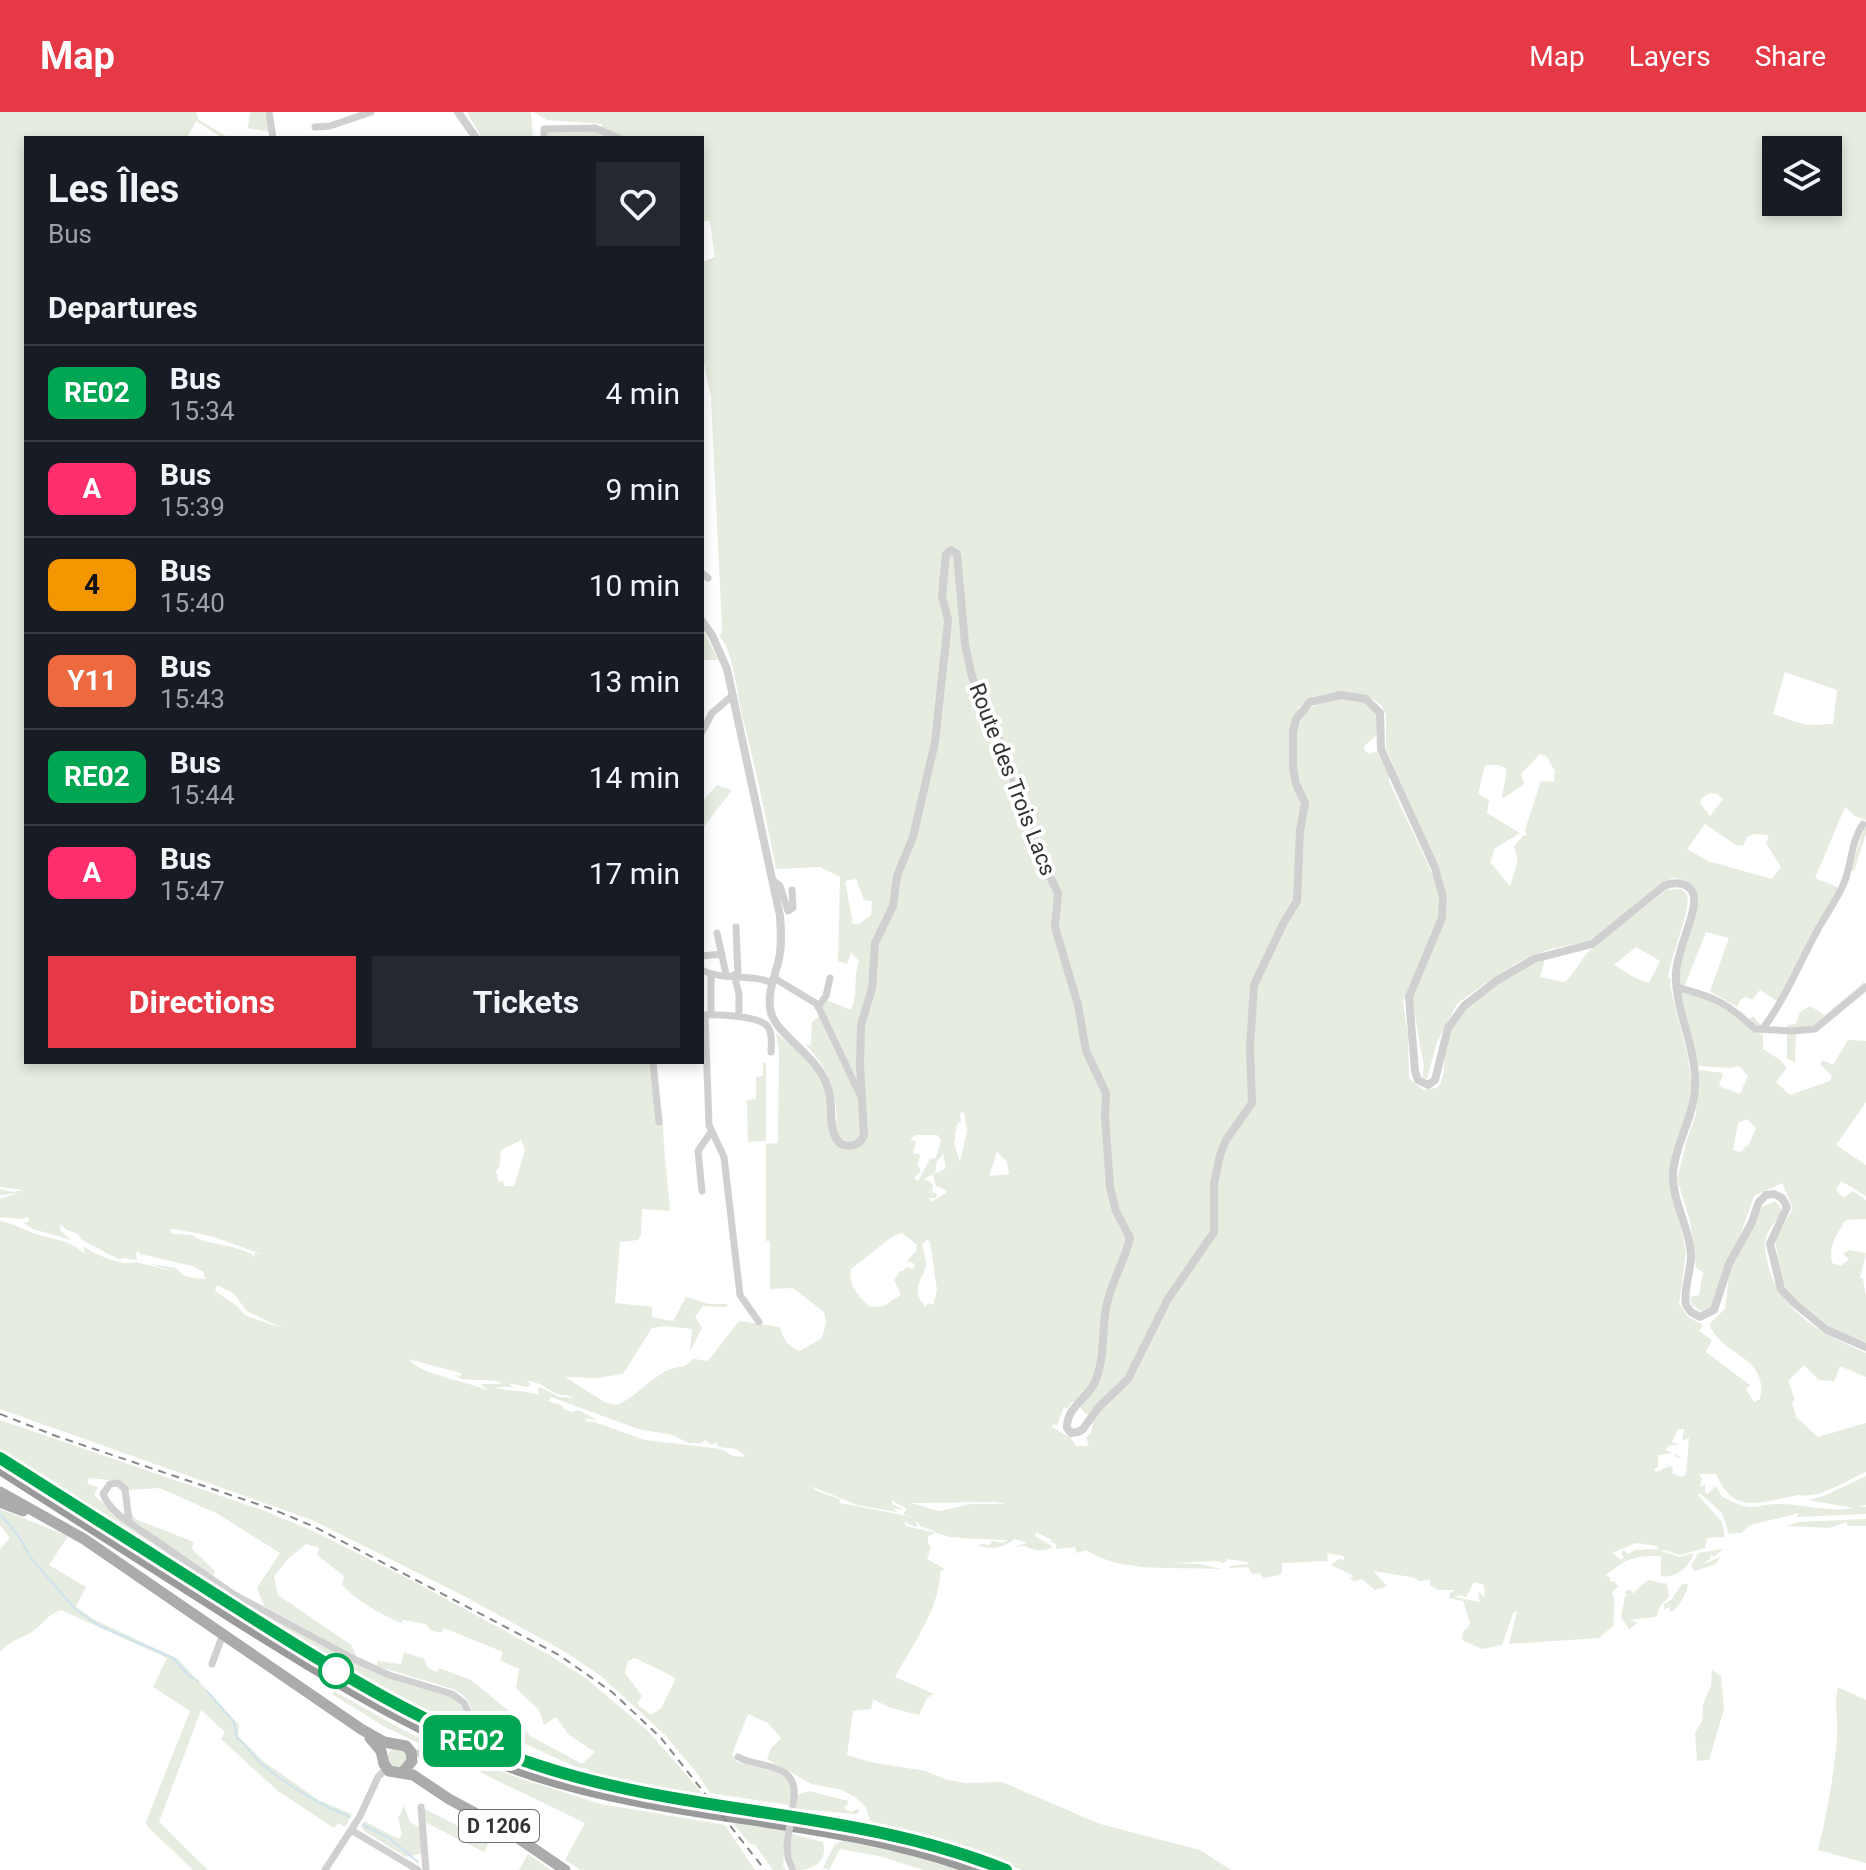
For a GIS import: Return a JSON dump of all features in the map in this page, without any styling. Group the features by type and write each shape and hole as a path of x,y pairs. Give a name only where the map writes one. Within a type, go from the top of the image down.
{"highway":[{"path":"0,1458 348,1678 477,1743 583,1779 665,1797 876,1830 948,1849 1006,1870"},
{"path":"0,1469 345,1687 414,1725 475,1753 596,1792 666,1807 867,1838 977,1870"}],"main road":[{"path":"0,1484 361,1729 393,1744 406,1746 412,1758 403,1772 392,1772 387,1768 383,1755 361,1729"},
{"path":"0,1492 47,1516"},
{"path":"0,1502 65,1527"},
{"path":"383,1755 393,1744"},
{"name":"D 1206","path":"412,1758 430,1785"},
{"name":"D 1206","path":"403,1772 508,1831 565,1870"}],"street":[{"path":"269,112 273,136"},
{"path":"315,127 330,126 371,112"},
{"path":"458,112 475,136"},
{"path":"544,136 544,129 595,128 614,136"},
{"name":"Route des Trois Lacs","path":"773,981 770,1003 777,1025 810,1056 823,1074 830,1095 833,1133 843,1145 854,1145 863,1138 860,1034 872,988 873,951 893,906 897,876 913,837 937,732 937,706 948,620 942,587 946,555 949,550 955,551 965,644 972,677 1004,752 1039,854 1058,893 1055,927 1078,1005 1086,1051 1106,1093 1110,1187 1116,1211 1130,1238 1107,1303 1105,1338 1098,1372 1090,1390 1067,1420 1071,1433 1083,1429 1098,1408 1133,1373 1168,1299 1214,1232 1214,1184 1220,1155 1226,1140 1252,1103 1250,1047 1253,990 1283,924 1297,904 1300,831 1305,803 1295,778 1293,732 1296,719 1305,706 1317,699 1341,695 1366,699 1376,706 1381,717 1381,749 1435,868 1443,897 1442,918 1409,997 1418,1080 1423,1085 1435,1080 1448,1028 1457,1013 1496,981 1534,959 1592,944 1661,888 1676,882 1690,889 1694,900 1678,958 1676,987 1696,1078 1691,1119 1673,1173 1690,1245 1686,1305 1700,1317 1714,1310 1729,1264 1759,1202 1766,1195 1776,1195 1784,1199 1787,1207 1770,1241 1781,1289 1827,1330 1866,1347"},
{"path":"704,624 727,669 774,881 781,940 773,981"},
{"path":"704,728 712,713 733,695"},
{"path":"1763,1029 1784,1000 1820,924 1838,898 1863,824"},
{"path":"774,881 780,886 788,911 793,908 792,890"},
{"path":"733,975 736,927"},
{"path":"717,933 722,954 739,994 739,1016"},
{"path":"704,956 722,954"},
{"path":"704,971 711,975 773,981 804,994 818,1007 862,1099"},
{"path":"704,1032 708,1016 706,994 711,975"},
{"path":"818,1007 826,998 830,978"},
{"path":"1676,987 1726,1004 1753,1027 1763,1029 1815,1029 1866,987"},
{"path":"708,1016 739,1016 767,1024 771,1031 771,1052"},
{"path":"704,1048 711,1132 724,1157 740,1295 759,1322"},
{"path":"653,1064 659,1122"},
{"path":"702,1191 698,1151 711,1132"},
{"path":"129,1521 125,1489 118,1483 110,1484 104,1489 105,1499 129,1521 233,1594 358,1661 389,1675 456,1695 467,1709 465,1730"},
{"path":"212,1664 223,1634"},
{"path":"412,1758 427,1752 446,1762 456,1752"},
{"path":"738,1757 788,1775 794,1783 787,1845 793,1870"},
{"path":"325,1870 351,1830 378,1777 387,1768"},
{"path":"421,1807 426,1870"},
{"path":"351,1830 418,1870"}],"shaded area":[{"path":"0,112 196,112 199,120 226,136 220,136 196,121 188,136 24,136 24,1064 650,1064 656,1120 663,1119 670,1211 642,1209 638,1240 620,1242 615,1303 652,1307 652,1317 673,1321 686,1297 708,1304 728,1304 726,1307 703,1306 695,1317 702,1328 690,1352 692,1329 652,1328 623,1374 596,1378 565,1377 606,1403 617,1405 666,1371 683,1367 694,1359 708,1361 739,1321 780,1327 786,1342 800,1351 822,1338 826,1323 824,1312 793,1288 770,1289 770,1241 766,1241 766,1144 778,1143 779,1053 776,1033 801,1051 821,1077 837,1123 829,1080 820,1062 805,1044 811,1045 812,1022 822,1014 827,1000 851,1010 859,961 851,952 847,964 838,961 840,877 820,867 776,869 732,663 720,637 711,398 704,363 704,261 715,257 710,221 704,221 704,136 548,136 548,132 601,131 602,124 547,120 533,112 1866,112 1866,820 1845,807 1815,878 1840,888 1783,997 1761,1027 1749,1019 1753,1016 1761,1025 1777,1001 1760,990 1752,1000 1746,997 1741,999 1737,1007 1710,991 1729,938 1706,932 1684,987 1679,986 1679,967 1699,901 1690,884 1672,878 1587,942 1550,949 1521,961 1457,1004 1437,1042 1427,1079 1422,1078 1424,1067 1412,998 1446,918 1447,898 1442,878 1386,748 1386,715 1381,705 1370,697 1344,692 1314,696 1298,708 1302,714 1318,705 1349,699 1368,704 1374,711 1376,736 1365,745 1364,750 1369,754 1377,751 1436,882 1440,898 1439,917 1403,1002 1409,1078 1423,1090 1436,1088 1441,1083 1446,1042 1451,1029 1480,997 1506,979 1545,959 1540,977 1564,982 1591,949 1666,890 1681,889 1687,894 1686,911 1668,978 1671,979 1691,1080 1689,1109 1669,1171 1686,1253 1679,1304 1688,1317 1703,1325 1699,1331 1712,1340 1706,1352 1750,1385 1746,1389 1754,1402 1760,1399 1761,1385 1752,1365 1724,1344 1709,1324 1725,1309 1729,1276 1762,1207 1775,1201 1781,1212 1768,1232 1765,1248 1774,1281 1782,1296 1819,1330 1866,1353 1866,1377 1840,1366 1834,1381 1819,1380 1804,1365 1788,1381 1795,1400 1792,1402 1796,1417 1818,1437 1866,1423 1866,1472 1816,1494 1751,1503 1732,1496 1716,1474 1699,1474 1702,1479 1700,1487 1705,1485 1708,1494 1716,1486 1722,1497 1747,1507 1785,1504 1843,1509 1854,1508 1808,1500 1824,1496 1866,1476 1866,1505 1858,1507 1866,1507 1866,1514 1797,1517 1799,1513 1750,1525 1741,1533 1729,1534 1722,1513 1700,1493 1698,1495 1722,1522 1725,1537 1707,1538 1705,1548 1680,1555 1661,1551 1680,1557 1694,1553 1685,1567 1672,1576 1661,1576 1661,1556 1642,1556 1629,1560 1605,1576 1610,1577 1610,1581 1618,1587 1612,1592 1614,1625 1599,1638 1509,1644 1517,1611 1513,1613 1502,1645 1482,1649 1462,1640 1463,1631 1470,1622 1463,1601 1449,1598 1455,1590 1438,1590 1430,1585 1430,1580 1420,1581 1373,1571 1387,1586 1375,1590 1362,1579 1353,1581 1349,1577 1353,1578 1352,1575 1331,1565 1339,1559 1344,1560 1344,1556 1327,1553 1328,1561 1282,1563 1280,1575 1264,1578 1259,1573 1252,1574 1248,1567 1229,1568 1248,1562 1227,1559 1220,1563 1171,1563 1200,1564 1221,1569 1132,1566 1086,1550 1077,1553 1075,1547 1056,1549 1052,1540 1036,1532 1035,1536 1052,1548 1014,1547 1027,1543 1014,1539 1002,1546 984,1547 962,1541 989,1545 993,1541 1002,1543 1008,1540 950,1537 920,1526 916,1520 915,1527 904,1521 906,1526 936,1533 928,1536 931,1547 927,1559 945,1569 940,1572 930,1613 895,1677 934,1694 927,1698 919,1715 891,1708 873,1699 871,1709 853,1711 847,1755 925,1771 965,1783 1002,1782 1100,1824 1200,1850 1231,1870 1022,1870 948,1843 870,1822 866,1807 855,1797 842,1790 812,1784 767,1759 771,1748 781,1738 768,1723 748,1714 732,1754 737,1762 778,1773 788,1780 791,1793 789,1805 710,1793 665,1735 601,1676 562,1650 464,1596 312,1520 0,1409 0,1221 69,1244 85,1254 83,1246 117,1261 136,1262 175,1272 150,1264 176,1268 186,1276 207,1279 204,1272 192,1266 138,1251 137,1260 120,1260 82,1240 78,1234 60,1224 60,1230 71,1240 33,1229 23,1222 29,1222 28,1217 0,1217 0,1199 18,1193 0,1195 0,1189 13,1192 24,1190 0,1187","holes":["1785,672 1837,690 1833,724 1806,725 1773,714","1540,754 1546,756 1555,771 1554,782 1541,781 1525,830 1527,835 1514,846 1518,860 1510,886 1490,862 1495,848 1520,833 1487,813 1489,800 1478,794 1485,765 1499,765 1507,769 1502,798 1524,784 1521,774","1710,793 1723,799 1710,816 1700,803","1705,824 1736,845 1743,846 1747,837 1753,834 1769,835 1766,843 1781,867 1772,879 1708,861 1687,849","856,879 864,900 872,901 871,915 859,924 853,924 845,881","1636,947 1660,961 1649,983 1614,965","964,1112 967,1131 960,1162 954,1144 957,1124 961,1122 960,1113","915,1135 937,1135 941,1141 936,1158 930,1159 918,1181 914,1178 921,1171 917,1164 919,1154 913,1154 916,1141 910,1140","521,1140 525,1150 514,1186 504,1186 503,1181 498,1182 496,1170 499,1168 501,1150","997,1152 1007,1162 1009,1174 989,1176","943,1154 946,1168 933,1175 936,1186 946,1190 946,1193 931,1202 929,1198 936,1198 937,1194 932,1192 933,1184 924,1179 935,1173 937,1161","173,1229 211,1236 261,1254 254,1253 255,1257 240,1249 198,1239 193,1235 172,1234 170,1230","902,1233 917,1245 907,1261 915,1264 914,1269 907,1267 894,1280 901,1295 883,1306 870,1307 858,1295 852,1285 851,1269 893,1236","927,1240 930,1242 937,1290 933,1305 928,1303 926,1307 918,1295 918,1284 926,1264 922,1244","217,1285 233,1293 247,1311 282,1328 246,1316 215,1291","408,1359 461,1373 461,1376 454,1375 462,1379 498,1381 501,1384 481,1384 488,1391 415,1365","526,1381 574,1398 559,1397 540,1387 537,1390 540,1395 494,1387 513,1387 508,1383 527,1387 531,1384","551,1397 638,1429 673,1435 688,1443 705,1440 712,1445 716,1442 718,1447 736,1449 745,1455 733,1456 721,1449 645,1440 588,1422 585,1418 598,1420 578,1410 563,1409 563,1406 548,1401","1073,1401 1093,1420 1091,1433 1086,1437 1089,1446 1076,1446 1071,1438 1052,1427 1053,1424 1057,1425 1064,1408 1067,1409","1678,1429 1684,1429 1682,1441 1689,1438 1686,1475 1681,1477 1672,1473 1670,1466 1656,1472 1654,1469 1658,1467 1658,1455 1672,1453 1665,1450 1670,1445 1680,1445 1672,1442","811,1486 857,1505 897,1512 893,1509 904,1509 893,1505 891,1500 907,1509 903,1514 913,1517 840,1503 839,1499","911,1503 1006,1504 971,1504 939,1511","1636,1543 1657,1546 1658,1549 1635,1550 1628,1554 1624,1550 1621,1552 1624,1558 1620,1559 1612,1553","1474,1582 1484,1585 1485,1597 1478,1592 1480,1602 1454,1597 1466,1597","635,1658 676,1678 661,1708 651,1715 637,1704 642,1696 625,1673 628,1661"]},
{"path":"250,112 265,112 270,132 248,128"},
{"path":"467,112 531,112 533,136 481,136"},
{"path":"704,632 718,660 704,660"},
{"path":"717,785 732,790 704,826 704,800"},
{"path":"1866,820 1866,834 1854,871 1851,870"},
{"path":"1864,982 1866,985 1812,1027 1796,1029 1795,1062 1787,1059 1787,1025 1796,1024 1800,1012 1810,1006 1825,1015"},
{"path":"1680,991 1722,1004 1749,1028 1763,1035 1763,1049 1787,1068 1776,1082 1790,1095 1830,1081 1832,1076 1820,1064 1823,1060 1833,1065 1848,1040 1866,1041 1866,1102 1836,1145 1866,1165 1866,1196 1841,1181 1836,1190 1844,1198 1853,1191 1866,1200 1866,1219 1846,1220 1834,1240 1831,1257 1832,1263 1841,1266 1849,1259 1843,1254 1849,1250 1866,1253 1860,1278 1863,1279 1866,1297 1866,1342 1833,1329 1794,1298 1782,1282 1775,1240 1793,1208 1782,1183 1754,1196 1741,1233 1724,1267 1713,1306 1702,1312 1692,1305 1690,1297 1699,1295 1703,1272 1696,1268 1690,1221 1677,1179 1696,1114 1699,1070 1723,1073 1719,1086 1740,1094 1748,1076 1739,1066 1698,1066","holes":["1747,1119 1756,1128 1749,1144 1740,1152 1733,1150 1738,1123"]},
{"path":"763,1063 766,1063 766,1141 748,1142 747,1100 756,1099 756,1077 763,1076"},
{"path":"0,1420 265,1511 313,1531 413,1581 587,1679 648,1731 704,1795 644,1786 588,1772 588,1769 576,1767 474,1721 468,1701 453,1689 377,1666 377,1661 401,1664 404,1652 424,1659 428,1668 437,1672 439,1668 471,1680 515,1716 530,1736 582,1764 595,1752 569,1735 556,1717 544,1725 539,1710 516,1688 519,1669 500,1660 503,1652 444,1628 441,1633 430,1630 426,1624 403,1620 401,1623 377,1611 342,1585 344,1576 317,1555 319,1548 306,1544 289,1558 274,1576 278,1595 351,1645 356,1656 264,1606 257,1588 280,1553 218,1514 160,1488 129,1490 118,1481 89,1478 87,1484 98,1487 94,1495 133,1530 210,1581 348,1660 403,1683 451,1697 463,1708 462,1730 408,1704 325,1657 326,1654 263,1618 0,1451"},
{"path":"0,1509 68,1536 49,1565 86,1587 76,1607 93,1619 178,1659 239,1725 238,1736 263,1761 320,1801 352,1814 345,1827 338,1823 334,1828 278,1791 221,1739 225,1732 201,1710 159,1822 208,1870 193,1870 146,1822 190,1711 153,1687 167,1658 61,1610 0,1651 0,1549 10,1538 0,1525"},
{"path":"129,1513 135,1519 194,1542 192,1549 215,1571 213,1576 143,1529"},
{"path":"1866,1519 1866,1526 1848,1526 1846,1522 1829,1528 1786,1526 1798,1522"},
{"path":"1724,1549 1713,1557 1711,1554 1702,1565 1720,1557 1716,1564 1695,1571 1691,1566 1698,1553"},
{"path":"1648,1580 1667,1584 1669,1597 1660,1606 1656,1617 1630,1620 1638,1623 1629,1629 1621,1617 1627,1596 1625,1591 1635,1594"},
{"path":"1682,1584 1688,1584 1679,1604 1670,1612 1670,1607 1664,1609 1664,1604 1671,1600"},
{"path":"1712,1670 1721,1676 1724,1709 1709,1760 1697,1761 1695,1732 1702,1722 1703,1704 1711,1686"},
{"path":"1838,1687 1866,1700 1866,1863 1818,1850 1834,1765"},
{"path":"334,1691 451,1753 448,1757 387,1728 332,1694"},
{"path":"397,1748 404,1751 407,1758 404,1765 397,1768 390,1765 387,1758 390,1751"},
{"path":"460,1755 601,1804 725,1825 755,1870 581,1870 565,1860 585,1823 457,1761"},
{"path":"809,1791 849,1801 844,1808 851,1812 859,1811 857,1814 796,1809 797,1795"},
{"path":"404,1806 410,1822 420,1828 423,1853 406,1857 364,1831 361,1826 364,1821 399,1839 402,1834 398,1818"},
{"path":"425,1809 489,1842 484,1852 425,1822"},
{"path":"733,1823 786,1831 783,1865 786,1870 773,1870 755,1845 750,1844"},
{"path":"792,1834 823,1842 824,1854 819,1863 797,1870 789,1851"},
{"path":"843,1841 902,1853 959,1870 924,1870 879,1856 840,1849 829,1870 823,1868 835,1844"},
{"path":"528,1854 551,1870 519,1870"}],"waterway":[{"path":"0,1514 18,1535 31,1558 74,1608 98,1625 173,1658 189,1676 198,1681"},
{"path":"207,1691 234,1722 237,1738 256,1759 283,1781 350,1817"},
{"path":"363,1825 389,1838 418,1862"}],"railway":[{"path":"0,1414 272,1509 315,1527 559,1655 612,1692 661,1738 765,1870"}],"bus line":[{"name":"RE02","path":"0,1458 348,1678 386,1700 477,1743 583,1779 665,1797 876,1830 948,1849 1006,1870"}]}
